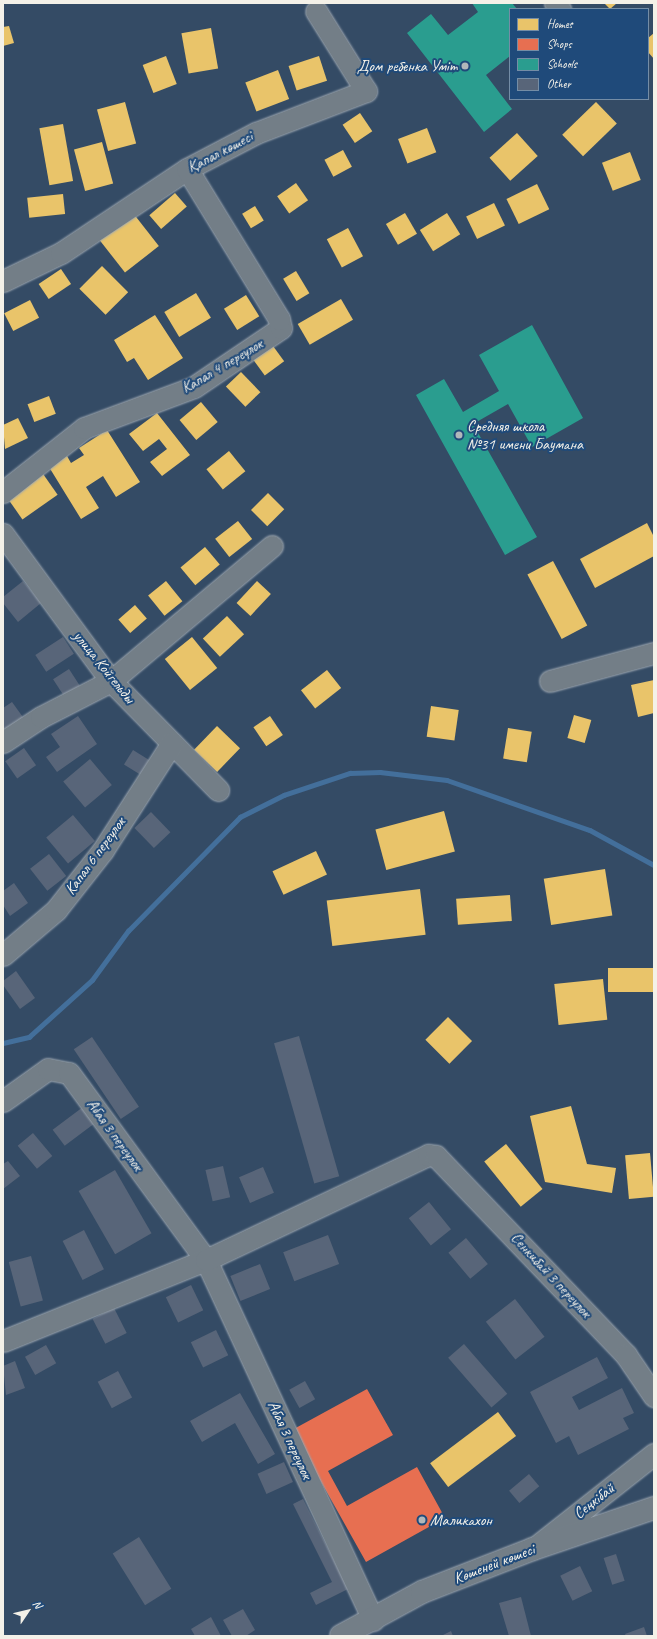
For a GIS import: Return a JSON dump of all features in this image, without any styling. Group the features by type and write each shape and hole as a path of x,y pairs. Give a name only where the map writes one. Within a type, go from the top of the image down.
{"main road":[{"name":"Көшеней көшесі","path":"341,1636 373,1620 422,1592 533,1549 654,1508"}],"street":[{"name":"Қапал көшесі","path":"3,281 61,252 187,169 256,133 366,91 316,11"},
{"name":"Капал 4 переулок","path":"3,492 84,428 194,387 281,328 279,319 187,169"},
{"name":"улица Койгельды","path":"3,534 112,681 218,790"},
{"path":"3,742 41,718 112,681 272,546"},
{"path":"550,681 654,653"},
{"name":"Капал 6 переулок","path":"3,955 56,910 102,850 172,744"},
{"name":"Абая 3 переулок","path":"3,1101 48,1069 69,1073 206,1260 373,1620"},
{"name":"Сенкибай 3 переулок","path":"206,1260 428,1155 442,1160 626,1355 654,1396"},
{"path":"3,1341 206,1260"},
{"name":"Сеңкібай","path":"533,1549 654,1454"}],"building: Homes":[{"path":"604,3 617,3 611,8 609,8"},
{"path":"9,26 14,43 3,46 3,27"},
{"path":"211,28 218,68 189,74 181,33"},
{"path":"654,33 654,59 649,53 649,37"},
{"path":"166,56 177,84 153,93 143,65"},
{"path":"319,56 327,81 297,91 289,66"},
{"path":"278,70 289,99 256,111 245,83"},
{"path":"125,102 136,144 108,151 97,110"},
{"path":"596,102 617,124 583,156 562,135"},
{"path":"360,113 372,131 355,143 343,125"},
{"path":"63,124 73,181 49,185 39,128"},
{"path":"427,128 436,152 407,163 398,139"},
{"path":"517,133 538,156 510,181 490,158"},
{"path":"102,142 113,184 85,191 74,150"},
{"path":"343,150 352,167 333,177 324,160"},
{"path":"630,152 641,180 613,191 602,163"},
{"path":"296,183 308,200 289,213 277,196"},
{"path":"537,184 549,209 519,224 506,199"},
{"path":"175,193 187,207 161,229 149,215"},
{"path":"63,194 65,214 29,218 27,198"},
{"path":"494,203 505,225 477,239 466,217"},
{"path":"255,206 264,221 251,228 242,214"},
{"path":"133,213 159,246 125,273 99,239"},
{"path":"405,213 417,234 398,245 386,224"},
{"path":"447,213 460,234 433,251 420,230"},
{"path":"348,228 363,256 342,268 327,239"},
{"path":"102,266 128,292 106,315 79,289"},
{"path":"61,269 71,284 49,299 39,284"},
{"path":"296,271 309,293 297,301 283,279"},
{"path":"196,293 211,318 179,337 164,312"},
{"path":"246,295 259,316 237,330 224,309"},
{"path":"341,299 353,320 310,345 298,324"},
{"path":"30,300 39,318 13,331 4,313"},
{"path":"155,315 183,358 148,380 134,358 127,362 114,340"},
{"path":"273,346 284,361 265,375 254,360"},
{"path":"241,372 260,392 245,407 226,387"},
{"path":"49,396 56,414 34,422 28,404"},
{"path":"201,402 218,422 196,440 180,420"},
{"path":"157,413 190,455 162,476 150,462 167,449 159,439 143,451 129,434"},
{"path":"18,418 28,438 5,449 3,425"},
{"path":"107,430 140,482 116,497 103,476 86,487 99,508 81,519 49,467 67,456 71,463 84,455 79,448"},
{"path":"229,451 245,471 223,489 206,469"},
{"path":"41,471 58,495 22,519 6,496"},
{"path":"268,493 284,509 267,526 251,510"},
{"path":"238,521 252,539 229,557 215,539"},
{"path":"647,523 654,537 654,556 595,588 580,559"},
{"path":"205,547 220,565 195,585 180,568"},
{"path":"553,561 587,625 562,639 527,575"},
{"path":"166,581 182,601 164,616 148,595"},
{"path":"257,581 271,594 250,616 237,603"},
{"path":"135,605 147,619 130,633 118,619"},
{"path":"227,616 244,634 220,657 203,639"},
{"path":"192,637 217,668 190,690 165,659"},
{"path":"327,670 341,688 315,708 301,690"},
{"path":"654,680 654,713 638,717 631,685"},
{"path":"431,706 459,710 454,741 427,737"},
{"path":"574,715 591,720 585,743 567,738"},
{"path":"270,716 283,735 266,746 253,727"},
{"path":"217,726 240,748 217,772 194,750"},
{"path":"508,728 532,732 527,762 503,759"},
{"path":"444,811 455,852 386,870 375,829"},
{"path":"316,851 327,875 283,895 272,871"},
{"path":"605,869 612,915 551,925 544,879"},
{"path":"420,889 426,935 332,946 327,900"},
{"path":"510,895 512,921 458,925 456,899"},
{"path":"608,968 654,968 654,992 608,992"},
{"path":"603,979 607,1020 559,1025 554,984"},
{"path":"448,1017 472,1041 449,1064 425,1040"},
{"path":"571,1106 587,1164 616,1168 612,1193 545,1182 530,1116"},
{"path":"506,1144 543,1189 521,1207 484,1162"},
{"path":"650,1153 654,1197 629,1199 625,1155"},
{"path":"498,1412 516,1436 448,1487 430,1463"}],"building: Shops":[{"path":"367,1389 393,1435 328,1471 347,1506 417,1467 445,1518 366,1562 292,1430"}],"building: Schools":[{"name":"Дом ребенка Умiт","path":"472,3 512,3 516,8 509,8 509,57 486,75 512,109 484,132 407,33 431,14 448,35 478,12"},
{"name":"Средняя школа №31 имени Баумана","path":"532,325 583,418 532,447 508,404 473,424 537,537 505,555 416,395 444,379 463,412 499,391 479,355"}],"building: Other":[{"path":"23,581 41,603 18,622 3,603 3,597"},
{"path":"63,637 74,654 46,672 35,655"},
{"path":"69,669 80,686 64,696 53,679"},
{"path":"12,702 25,720 7,734 3,728 3,708"},
{"path":"78,716 97,744 57,772 46,757 60,747 51,734"},
{"path":"24,748 36,765 17,778 5,761"},
{"path":"133,750 149,760 140,774 124,764"},
{"path":"90,759 112,785 85,808 63,781"},
{"path":"151,812 170,832 154,848 134,828"},
{"path":"73,815 95,841 68,864 46,837"},
{"path":"49,854 66,876 47,891 30,869"},
{"path":"14,883 28,903 10,916 3,905 3,891"},
{"path":"16,971 35,998 20,1009 3,985 3,981"},
{"path":"299,1036 339,1176 314,1184 274,1043"},
{"path":"92,1037 139,1107 121,1119 74,1049"},
{"path":"83,1107 95,1123 65,1146 53,1130"},
{"path":"33,1133 52,1156 37,1169 18,1146"},
{"path":"8,1161 20,1176 3,1189 3,1164"},
{"path":"223,1166 230,1197 213,1201 205,1170"},
{"path":"263,1167 274,1193 250,1203 239,1177"},
{"path":"115,1170 152,1233 115,1254 79,1191"},
{"path":"429,1202 451,1229 431,1246 409,1218"},
{"path":"84,1230 104,1269 83,1280 63,1241"},
{"path":"328,1235 339,1264 294,1281 283,1252"},
{"path":"466,1238 488,1264 470,1279 448,1253"},
{"path":"31,1256 43,1300 21,1306 9,1262"},
{"path":"260,1264 270,1289 240,1301 230,1276"},
{"path":"191,1285 203,1310 178,1322 166,1297"},
{"path":"515,1299 545,1337 515,1360 486,1322"},
{"path":"114,1308 127,1333 105,1344 93,1319"},
{"path":"216,1330 228,1355 203,1367 191,1342"},
{"path":"464,1344 507,1394 491,1408 448,1358"},
{"path":"46,1345 56,1363 35,1375 25,1357"},
{"path":"597,1357 608,1378 572,1397 579,1410 622,1388 634,1413 623,1418 629,1429 578,1455 569,1436 556,1443 530,1392"},
{"path":"15,1361 25,1388 6,1395 3,1366"},
{"path":"118,1371 132,1397 112,1408 98,1382"},
{"path":"305,1381 315,1399 299,1408 289,1390"},
{"path":"240,1393 275,1454 258,1464 235,1423 202,1442 190,1421"},
{"path":"284,1462 293,1482 266,1494 258,1474"},
{"path":"529,1474 539,1486 519,1503 509,1491"},
{"path":"303,1499 348,1589 316,1605 310,1593 332,1582 293,1504"},
{"path":"139,1537 171,1589 145,1605 113,1553"},
{"path":"616,1554 625,1581 612,1585 604,1558"},
{"path":"580,1566 592,1591 573,1601 560,1576"},
{"path":"521,1597 531,1636 509,1636 499,1603"},
{"path":"243,1609 255,1630 246,1636 232,1636 223,1620"},
{"path":"211,1617 221,1636 195,1636 191,1629"},
{"path":"644,1627 647,1636 626,1636 625,1634"},
{"path":"451,1631 453,1636 441,1636"}],"waterway":[{"path":"3,1043 29,1037 92,980 128,931 240,817 284,795 350,773 380,772 447,780 590,830 654,865"}],"place":[{"name":"Дом ребенка Умiт","path":"465,66"},
{"name":"Средняя школа №31 имени Баумана","path":"459,435"},
{"name":"Маликахон","path":"422,1520"}]}
